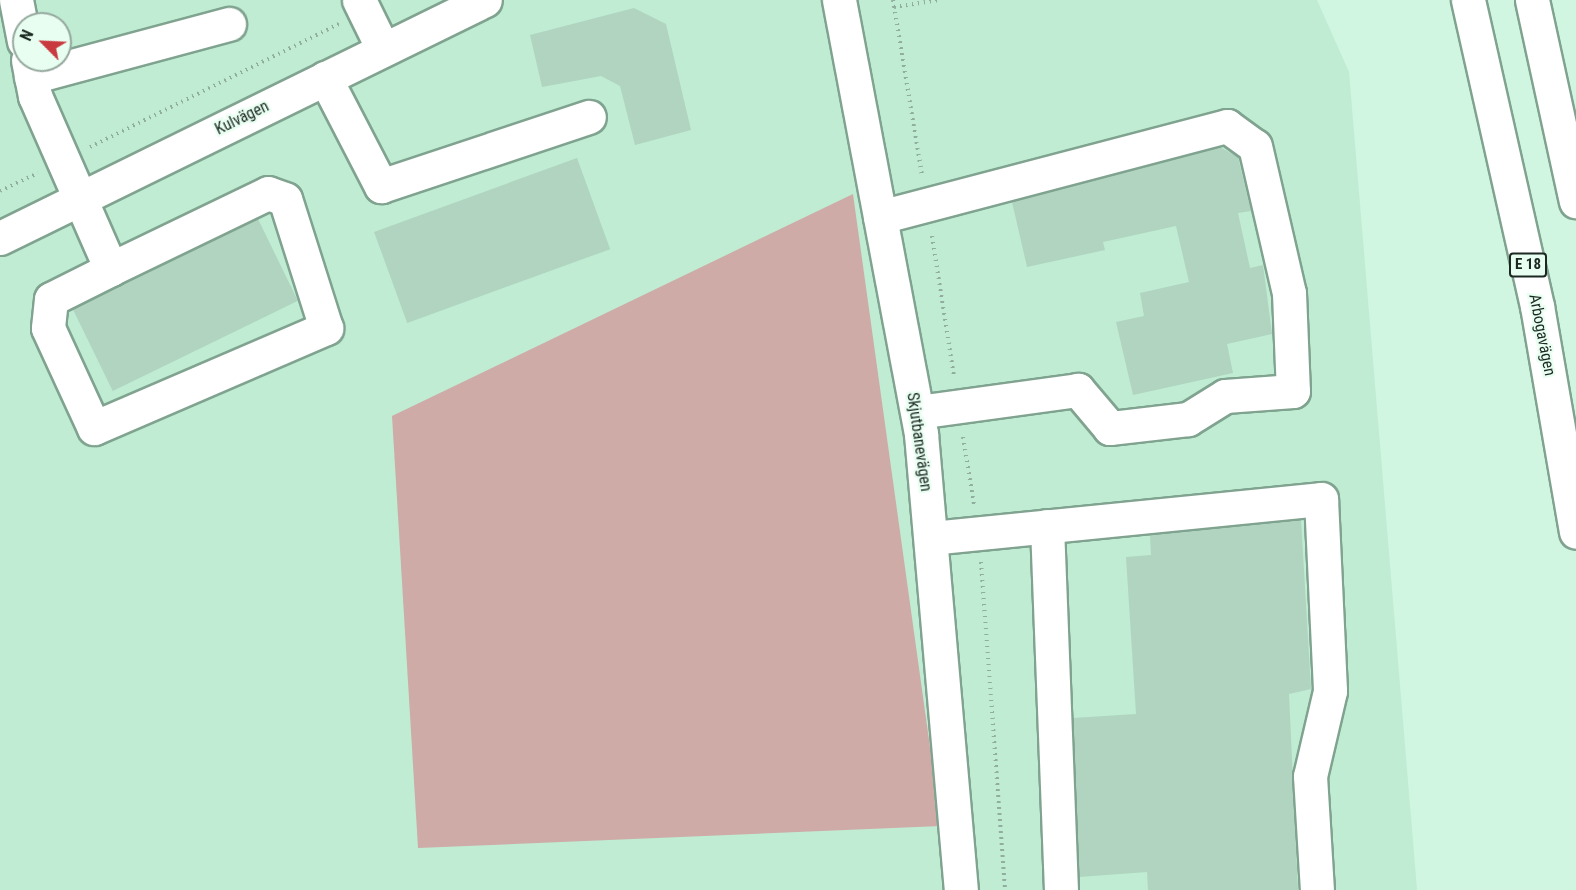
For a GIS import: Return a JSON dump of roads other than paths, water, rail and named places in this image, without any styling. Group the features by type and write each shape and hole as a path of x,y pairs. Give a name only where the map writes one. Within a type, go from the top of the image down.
{"main road":[{"name":"Kulvägen","path":"0,238 485,0"},
{"name":"Skjutbanevägen","path":"839,0 917,412 931,538 961,890"},
{"name":"Arbogavägen","path":"1468,0 1537,306 1576,532"},
{"path":"1532,0 1576,201"},
{"path":"362,6 382,49"},
{"path":"72,59 229,24"},
{"path":"30,72 77,200 111,269"},
{"path":"325,78 381,186 589,117"},
{"path":"880,217 983,193 1001,182 1227,126 1255,146 1289,293 1293,391 1225,396 1188,419 1110,428 1078,390 917,412"},
{"path":"268,193 285,199 326,328 94,428 48,328 51,299 111,269 268,193"},
{"path":"931,538 1321,499 1330,691 1311,776 1317,890"},
{"path":"1047,526 1060,890"}]}
